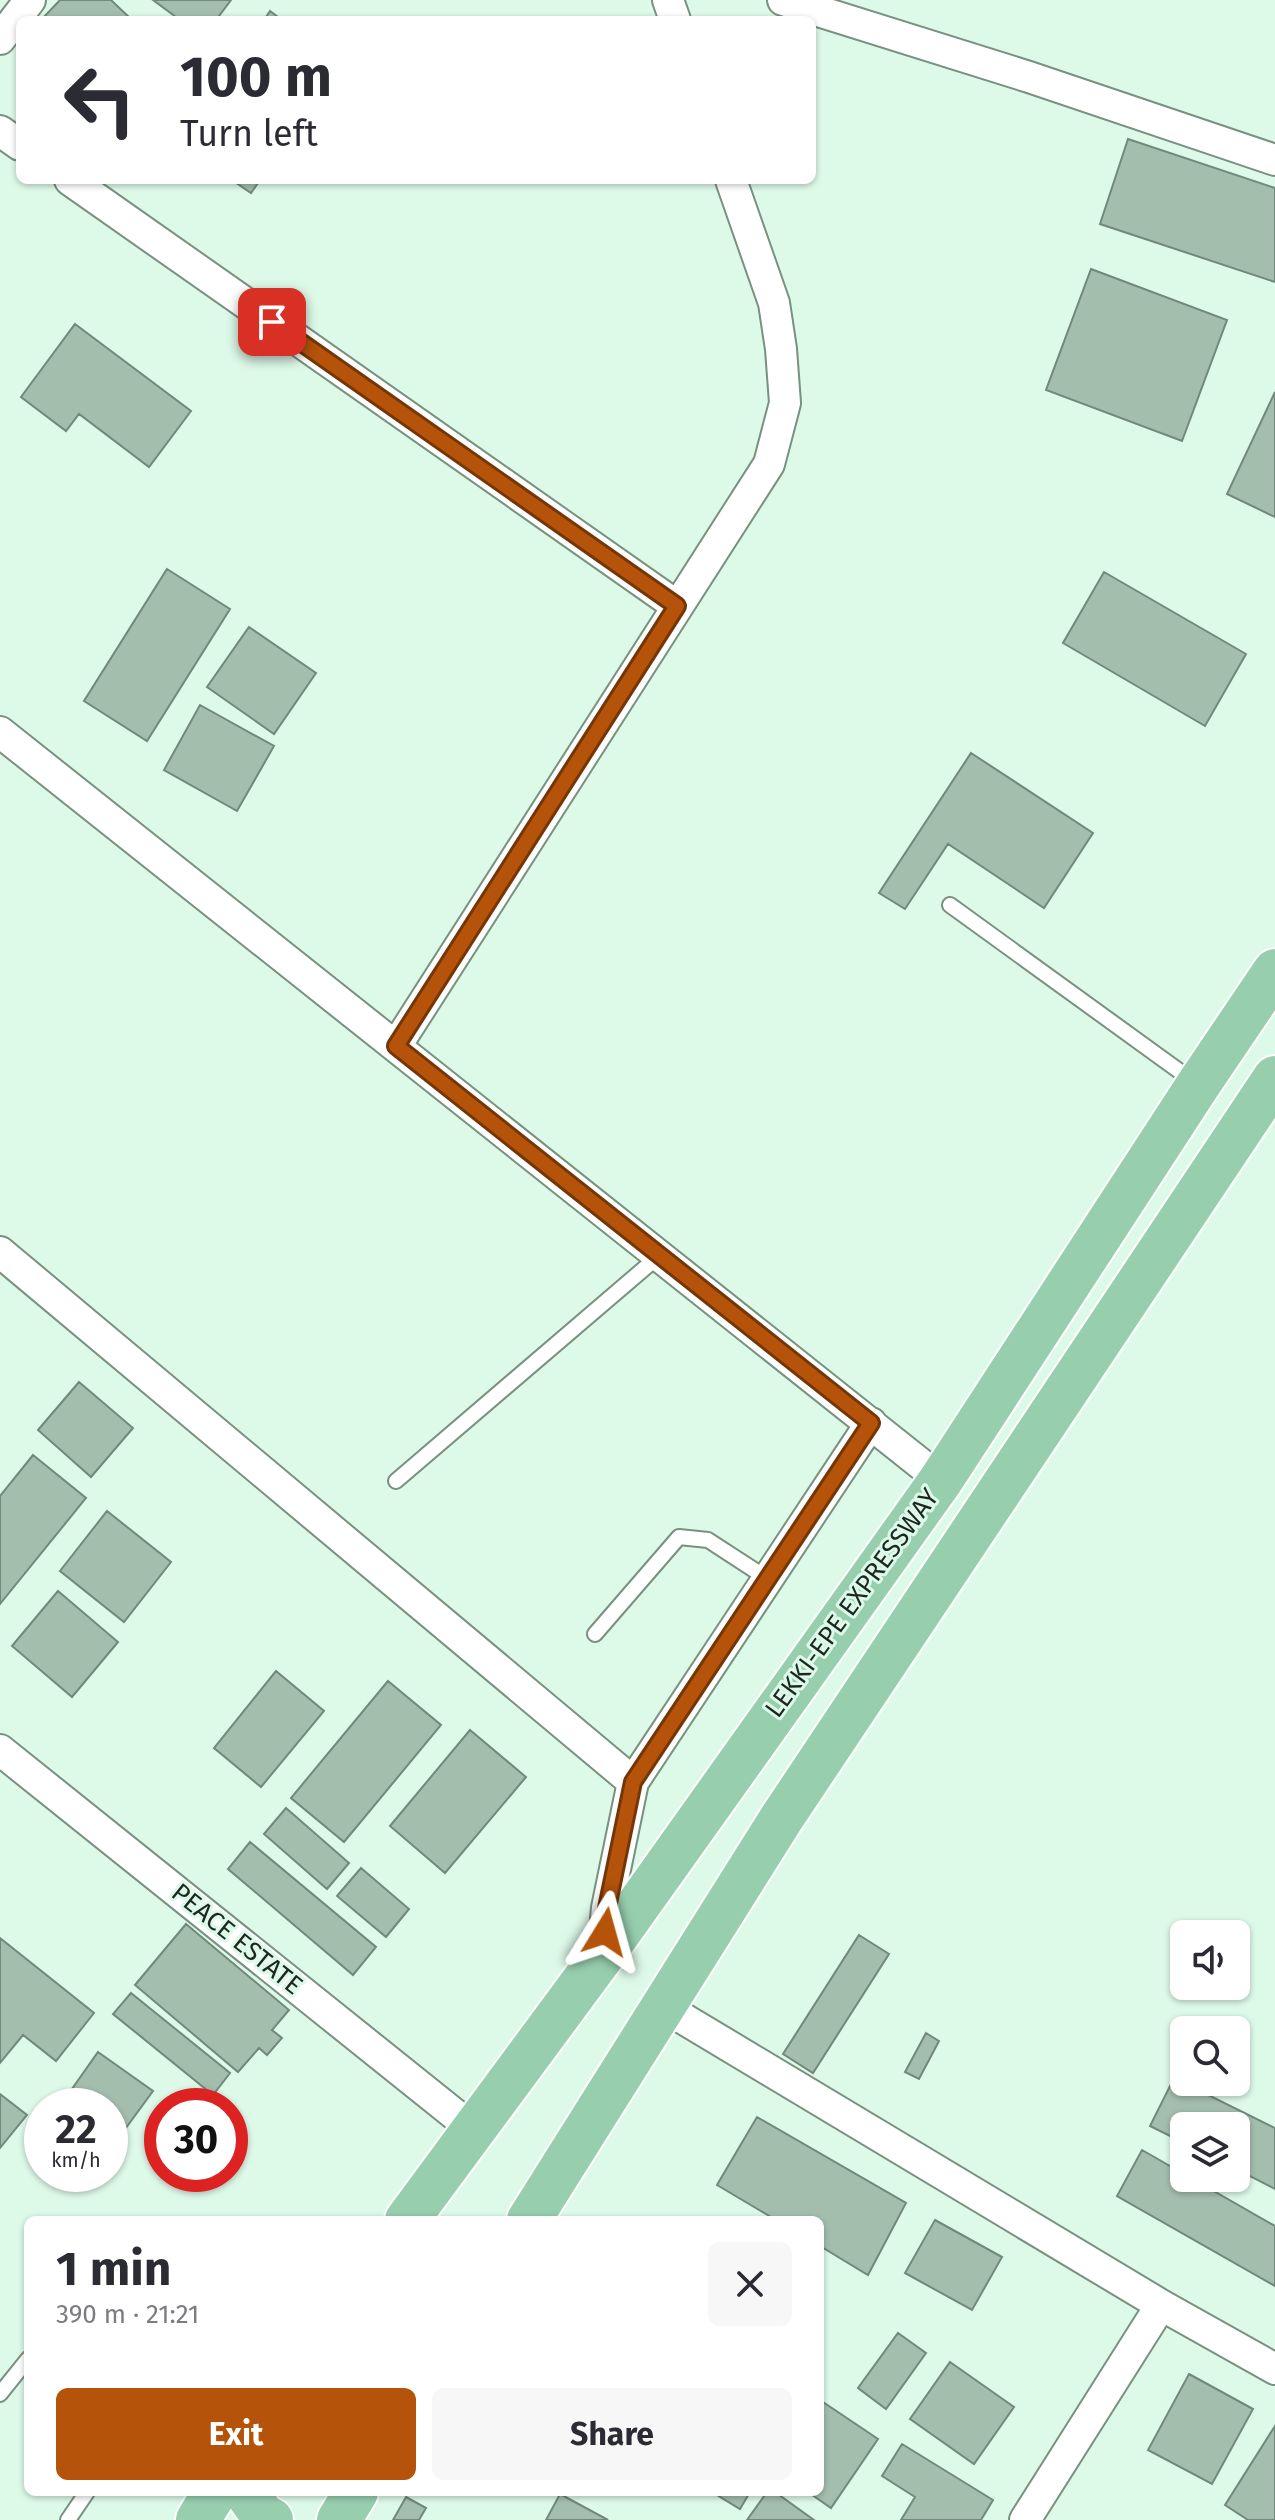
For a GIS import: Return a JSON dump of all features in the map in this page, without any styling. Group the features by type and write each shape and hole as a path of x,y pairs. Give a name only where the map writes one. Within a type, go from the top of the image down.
{"highway":[{"name":"LEKKI-EPE EXPRESSWAY","path":"410,2216 602,1956 941,1480 1275,971"},
{"path":"532,2216 781,1819 1275,1078"},
{"path":"198,2520 213,2496"},
{"path":"249,2496 263,2516 271,2520"},
{"path":"339,2520 354,2496"}],"street":[{"path":"18,16 30,0"},
{"path":"783,0 1029,77 1275,160"},
{"path":"0,39 16,18"},
{"path":"76,184 677,606"},
{"path":"396,1046 769,464 785,403 781,349 774,303 732,184"},
{"path":"0,732 941,1480"},
{"path":"0,1252 633,1782"},
{"path":"602,1956 607,1908 633,1782 871,1423"},
{"name":"PEACE ESTATE","path":"5,1765 473,2129"},
{"path":"664,2007 1161,2305 1275,2369"},
{"path":"1025,2520 1161,2305"}],"lane":[{"path":"950,905 1198,1085"},
{"path":"396,1481 660,1255"},
{"path":"595,1634 679,1537 708,1540 768,1579"},
{"path":"0,2394 24,2364"},
{"path":"68,2520 84,2496"}],"building":[{"path":"60,0 111,0 128,16 45,16"},
{"path":"153,0 231,0 219,16 175,16"},
{"path":"1128,139 1275,188 1275,282 1100,224"},
{"path":"238,184 257,184 251,193"},
{"path":"1091,269 1227,320 1182,441 1046,390"},
{"path":"75,324 191,411 149,467 79,414 66,431 21,397"},
{"path":"1275,392 1275,517 1227,494"},
{"path":"167,569 230,609 147,741 84,701"},
{"path":"1104,572 1246,654 1205,726 1063,643"},
{"path":"249,627 316,673 274,734 207,687"},
{"path":"200,705 274,746 237,811 164,770"},
{"path":"971,753 1093,833 1044,908 948,844 905,909 879,893"},
{"path":"79,1382 133,1428 91,1477 38,1430"},
{"path":"33,1455 86,1498 0,1604 0,1496"},
{"path":"107,1511 171,1562 124,1622 60,1571"},
{"path":"58,1591 118,1642 72,1697 12,1646"},
{"path":"276,1671 324,1711 261,1787 214,1748"},
{"path":"388,1681 441,1725 344,1842 291,1798"},
{"path":"470,1730 526,1777 445,1873 390,1826"},
{"path":"286,1808 349,1863 327,1889 264,1834"},
{"path":"250,1842 376,1947 353,1975 228,1869"},
{"path":"361,1868 409,1909 386,1937 337,1896"},
{"path":"186,1924 289,2010 272,2030 282,2038 267,2055 259,2048 238,2072 135,1985"},
{"path":"859,1935 889,1954 813,2073 783,2054"},
{"path":"0,1938 94,2013 56,2061 23,2035 0,2063"},
{"path":"131,1993 230,2073 218,2088 204,2088 113,2014"},
{"path":"926,2033 939,2041 919,2079 905,2072"},
{"path":"98,2052 149,2088 144,2088 144,2103 128,2125 128,2088 73,2088"},
{"path":"1170,2086 1170,2096 1210,2096 1243,2112 1170,2112 1170,2136 1150,2126"},
{"path":"0,2094 24,2113 24,2119 0,2148"},
{"path":"1250,2116 1275,2128 1275,2189 1250,2176"},
{"path":"757,2117 906,2203 868,2275 824,2248 824,2216 769,2216 717,2185"},
{"path":"1142,2150 1170,2166 1170,2192 1216,2192 1275,2226 1275,2286 1117,2196"},
{"path":"935,2220 1002,2257 972,2310 905,2273"},
{"path":"898,2333 926,2353 886,2409 858,2388"},
{"path":"950,2362 1014,2407 974,2464 910,2419"},
{"path":"1189,2374 1253,2409 1212,2484 1148,2450"},
{"path":"824,2403 878,2439 831,2508 814,2496 824,2496"},
{"path":"1275,2426 1275,2520 1248,2520 1225,2505"},
{"path":"902,2444 993,2500 981,2520 901,2520 915,2497 882,2476"},
{"path":"559,2496 564,2496 608,2520 546,2520"},
{"path":"719,2496 748,2496 740,2509"},
{"path":"764,2496 781,2496 814,2520 747,2520"},
{"path":"406,2497 426,2508 419,2520 393,2520"}],"route":[{"path":"272,322 677,606 396,1046 871,1423 633,1782 607,1908 605,1932"}]}
